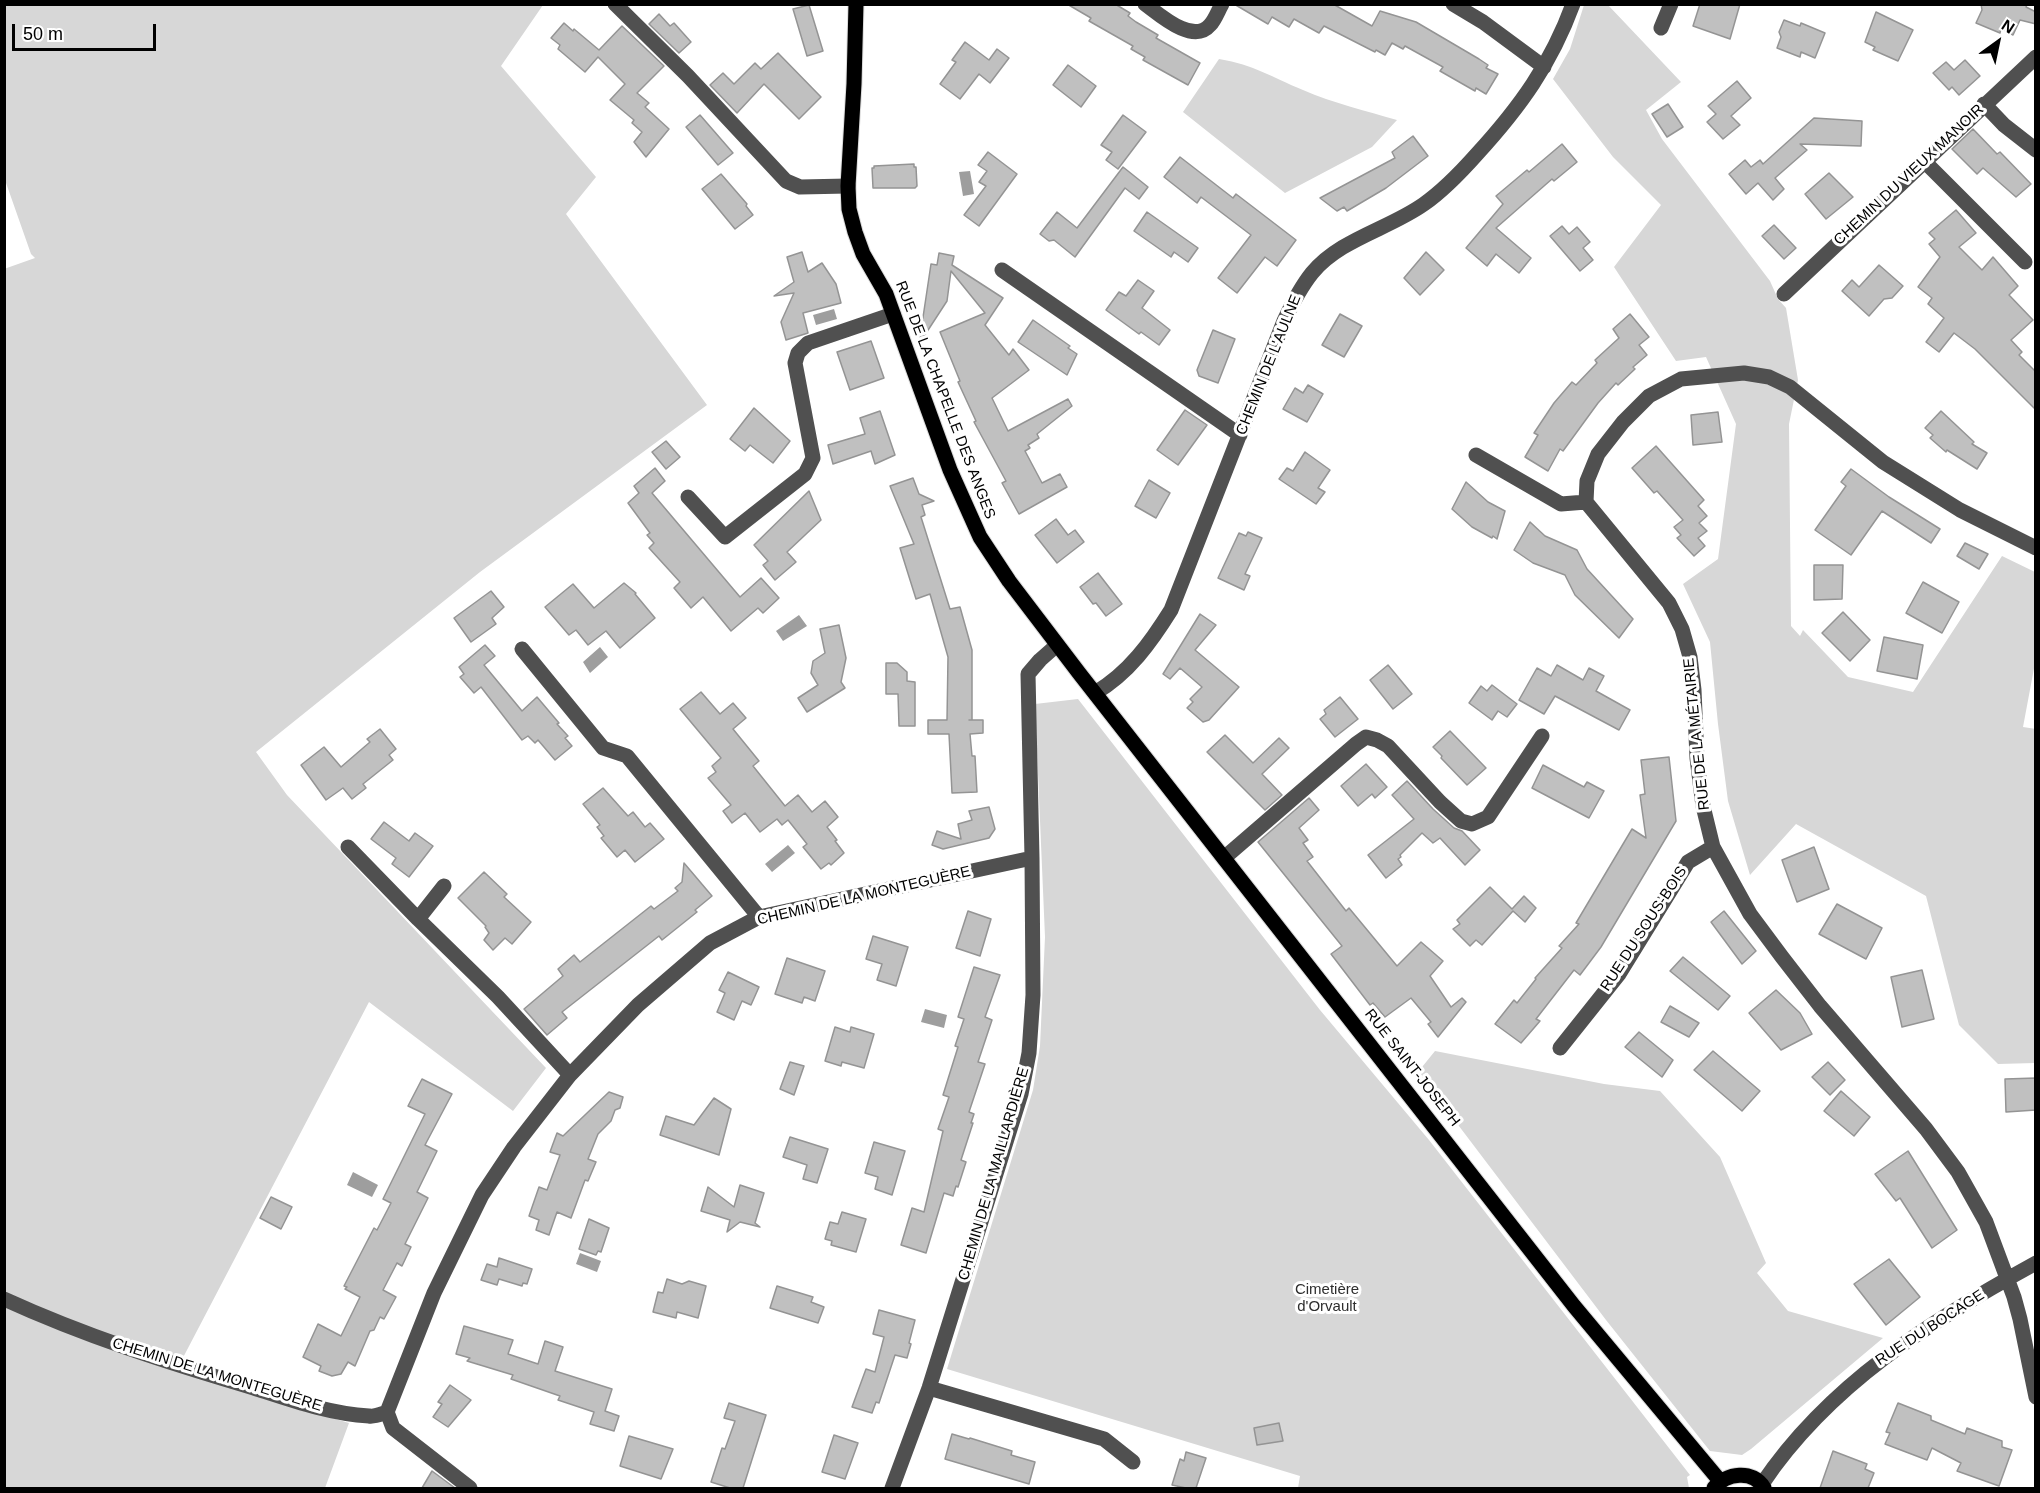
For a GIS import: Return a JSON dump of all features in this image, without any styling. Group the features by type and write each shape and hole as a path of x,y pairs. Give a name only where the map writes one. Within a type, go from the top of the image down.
{"main road":[{"name":"RUE DE LA CHAPELLE DES ANGES","path":"856,4 848,186 849,209 855,232 886,294 950,470 980,537 1009,581 1079,673"},
{"name":"RUE SAINT-JOSEPH","path":"1079,673 1574,1306 1717,1485"},
{"path":"1717,1485 1730,1476 1742,1475 1763,1486"}],"street":[{"path":"615,4 688,76 786,181 800,187 848,186"},
{"path":"1145,4 1181,29 1197,32 1210,26 1222,4"},
{"path":"1453,4 1483,22 1544,67"},
{"name":"CHEMIN DE L'AULNE","path":"1095,693 1127,669 1152,641 1171,610 1284,321 1298,292 1313,271 1334,254 1421,206 1444,189 1501,128 1544,67 1553,53 1573,4"},
{"path":"1661,28 1671,4"},
{"name":"CHEMIN DU VIEUX MANOIR","path":"1784,294 2036,57"},
{"path":"1984,104 2004,125 2036,150"},
{"path":"1924,161 2025,262"},
{"path":"1002,270 1240,435"},
{"path":"688,497 725,537 805,474 813,458 795,363 798,353 808,343 893,314"},
{"path":"1476,455 1561,504 1586,502 1587,482 1598,454 1623,422 1649,396 1681,379 1744,373 1769,377 1790,387 1812,403 1883,462 1960,510 2035,546"},
{"name":"RUE DE LA MÉTAIRIE","path":"1586,502 1669,603 1682,629 1690,657 1694,690 1697,758 1703,806 1713,847 1750,914 1782,957 1820,1006 1926,1130 1958,1173 1986,1222 2020,1318 2036,1397"},
{"name":"CHEMIN DE LA MAILLARDIÈRE","path":"892,1488 929,1388 1021,1094 1029,1053 1033,995 1028,674 1057,645"},
{"path":"522,649 603,748 627,756 759,917"},
{"path":"1224,858 1366,737 1388,746 1440,802 1461,821 1472,824 1488,817 1542,736"},
{"path":"348,847 498,997 570,1075"},
{"name":"RUE DU SOUS-BOIS","path":"1560,1048 1619,974 1688,862 1713,847"},
{"name":"CHEMIN DE LA MONTEGUÈRE","path":"4,1299 45,1318 184,1368 312,1406 371,1417 387,1412 434,1293 482,1195 514,1147 570,1075 638,1005 710,943 759,917 1032,858"},
{"path":"418,919 444,886"},
{"name":"RUE DU BOCAGE","path":"1763,1486 1777,1461 1806,1426 1869,1369 1911,1338 2036,1263"},
{"path":"929,1388 1104,1439 1133,1462"},
{"path":"387,1412 393,1428 470,1488"}],"green space":[{"path":"5,5 543,5 501,66 596,177 566,214 707,405 480,572 256,752 287,795 546,1068 513,1111 369,1002 176,1371 349,1423 325,1488 5,1488 4,269 35,258 31,254 5,180"},
{"path":"1584,5 1608,5 1681,82 1646,110 1662,139 1770,281 1778,299 1786,308 1798,380 1789,424 1791,626 1800,636 1803,630 1848,677 1913,692 2002,556 2035,572 2035,663 2023,727 2036,729 2035,1063 1998,1064 1959,1025 1926,896 1796,824 1750,875 1728,801 1710,642 1683,584 1718,559 1736,424 1706,357 1676,361 1614,267 1661,205 1613,157 1553,79 1570,49"},
{"path":"1219,59 1253,68 1326,99 1397,120 1372,147 1285,193 1183,112"},
{"name":"Cimetière d'Orvault","path":"1078,699 1320,1010 1429,1140 1690,1475 1687,1477 1689,1488 1298,1488 1300,1476 947,1369 1033,1090 1040,1046 1045,937 1035,704"},
{"path":"1435,1051 1604,1084 1660,1091 1720,1157 1766,1263 1757,1273 1788,1311 1883,1338 1742,1455 1710,1451 1606,1320 1418,1072"}],"shaded area":[{"path":"970,171 974,194 963,196 959,172"},
{"path":"834,309 837,319 816,325 813,315"},
{"path":"799,615 807,626 783,641 776,631"},
{"path":"600,647 608,657 590,673 583,662"},
{"path":"788,845 795,853 772,872 765,864"},
{"path":"925,1009 947,1015 944,1028 921,1022"},
{"path":"353,1172 378,1185 372,1197 347,1185"},
{"path":"580,1253 601,1261 597,1272 576,1264"}],"building":[{"path":"1067,4 1115,4 1130,13 1128,16 1158,35 1156,38 1200,63 1188,85 1143,60 1145,57 1131,49 1133,46 1089,21 1091,18"},
{"path":"1234,4 1333,4 1372,26 1380,11 1416,22 1479,59 1488,65 1486,68 1498,74 1486,94 1476,88 1475,91 1440,71 1443,67 1405,46 1403,49 1392,43 1385,55 1324,26 1319,33 1294,19 1289,27 1272,17 1268,24"},
{"path":"1700,4 1740,4 1730,39 1693,26"},
{"path":"1981,4 2027,4 2026,7 2036,12 2036,24 2020,20 2013,35 2001,28 2000,33 1976,23 1982,10"},
{"path":"809,5 823,51 807,56 793,9"},
{"path":"1876,12 1913,30 1898,61 1873,50 1875,47 1865,42"},
{"path":"659,14 670,26 674,23 691,42 679,53 649,24"},
{"path":"1784,20 1800,26 1801,23 1825,33 1815,58 1801,52 1800,57 1777,48 1781,37 1779,32"},
{"path":"564,23 599,50 622,26 664,66 637,93 649,103 645,107 669,129 646,157 634,142 642,132 632,123 634,120 610,100 625,84 598,57 585,72 558,49 560,45 551,38"},
{"path":"965,42 989,60 997,49 1009,58 990,83 979,74 960,99 940,84 956,62 952,60"},
{"path":"778,53 821,97 799,119 764,84 737,113 710,85 723,73 734,84 755,63 761,69"},
{"path":"1965,60 1980,76 1959,95 1952,87 1949,90 1933,73 1946,62 1954,70"},
{"path":"1068,65 1096,86 1081,107 1053,85"},
{"path":"1737,81 1751,98 1731,116 1740,125 1723,139 1707,122 1716,114 1708,106"},
{"path":"1668,104 1683,127 1667,137 1652,114"},
{"path":"700,115 733,153 718,165 686,127"},
{"path":"1123,115 1146,132 1118,169 1106,160 1112,152 1101,145"},
{"path":"1814,118 1862,121 1861,146 1800,144 1807,150 1775,178 1784,189 1773,200 1758,183 1746,194 1729,174 1745,160 1751,167 1760,160 1763,164"},
{"path":"1973,129 1997,154 2000,152 2031,184 2016,197 1983,168 1977,174 1952,149"},
{"path":"1413,136 1428,156 1386,188 1347,211 1344,207 1337,211 1320,198 1395,158 1392,152"},
{"path":"1562,144 1577,162 1554,181 1552,179 1496,228 1531,258 1519,273 1496,254 1487,266 1466,248 1503,204 1496,196"},
{"path":"988,152 1017,174 979,226 964,215 986,186 979,182 987,171 978,165"},
{"path":"1180,157 1233,198 1236,194 1296,240 1277,266 1265,257 1237,293 1218,278 1251,235 1201,197 1197,203 1164,177"},
{"path":"914,164 917,186 915,188 873,188 872,168 874,166"},
{"path":"1123,167 1148,187 1139,199 1125,188 1075,257 1054,240 1049,241 1040,234 1057,212 1077,228"},
{"path":"1829,173 1853,197 1826,219 1805,194"},
{"path":"721,174 747,204 746,206 753,215 735,229 702,189"},
{"path":"1956,210 1976,233 1959,247 1982,270 1993,257 2018,286 2009,295 2033,320 2011,340 2022,352 2019,355 2036,372 2036,410 1975,349 1954,333 1939,352 1926,342 1944,318 1928,304 1932,298 1918,287 1940,257 1929,244 1935,239 1929,233"},
{"path":"1147,212 1198,248 1188,262 1174,252 1171,257 1134,231"},
{"path":"1774,225 1796,248 1784,259 1762,236"},
{"path":"1562,226 1569,234 1577,227 1590,242 1583,248 1593,260 1580,271 1550,236"},
{"path":"802,252 808,272 822,263 836,284 841,303 803,313 808,333 786,340 781,322 794,293 774,296 794,282 787,257"},
{"path":"1426,252 1444,270 1420,295 1404,278"},
{"path":"939,253 954,256 952,265 1003,298 985,325 1009,355 1013,349 1029,370 992,398 1008,431 1068,399 1072,406 1037,434 1039,438 1028,445 1030,448 1025,451 1042,483 1060,474 1067,487 1019,514 1002,483 1006,481 974,422 976,421 958,382 960,381 940,332 985,313 951,271 947,301 919,344 931,264 937,265"},
{"path":"1879,265 1903,286 1892,298 1884,299 1869,316 1842,291 1852,280 1859,287"},
{"path":"1138,280 1154,291 1142,308 1170,330 1159,345 1141,332 1139,334 1106,310 1119,292 1126,296"},
{"path":"1340,314 1362,326 1344,357 1322,345"},
{"path":"1630,314 1649,337 1639,345 1647,355 1598,403 1563,451 1560,449 1548,471 1525,457 1538,435 1534,433 1554,403 1572,382 1576,385 1597,363 1595,360 1619,338 1613,329"},
{"path":"1033,320 1070,346 1068,348 1077,354 1067,375 1018,342"},
{"path":"1213,330 1235,339 1218,383 1199,376 1197,370"},
{"path":"871,341 884,378 850,390 837,352"},
{"path":"1308,385 1323,394 1307,422 1283,409 1295,388 1303,393"},
{"path":"754,408 790,441 773,463 750,445 745,451 730,439"},
{"path":"1185,410 1207,425 1178,465 1157,450"},
{"path":"880,411 895,455 875,464 871,451 833,464 828,445 865,434 860,418"},
{"path":"1941,411 1974,442 1972,444 1987,453 1977,469 1947,450 1946,452 1930,438 1933,435 1925,428"},
{"path":"1718,412 1722,442 1693,445 1691,415"},
{"path":"666,441 680,457 666,469 652,452"},
{"path":"1656,446 1704,500 1698,506 1707,516 1699,523 1707,531 1698,538 1705,546 1694,556 1677,538 1681,535 1674,527 1683,520 1632,468"},
{"path":"1305,452 1330,470 1318,488 1325,492 1316,504 1279,479 1287,468 1293,471"},
{"path":"655,468 665,481 652,493 740,597 761,578 779,598 763,613 758,608 731,631 703,597 691,608 674,588 680,582 649,548 654,543 647,535 650,533 628,503 639,493 634,486"},
{"path":"1851,469 1889,497 1940,529 1931,543 1882,511 1851,555 1815,530 1846,486 1841,482"},
{"path":"913,478 919,494 934,501 922,505 925,515 921,517 950,609 960,607 972,650 972,720 983,720 983,733 970,734 972,756 975,756 977,792 952,793 949,734 928,734 928,720 947,720 948,657 930,594 916,599 900,548 914,544 890,486"},
{"path":"1149,480 1170,493 1156,518 1135,506"},
{"path":"1466,482 1488,502 1505,511 1497,539 1472,527 1452,509"},
{"path":"809,491 821,520 787,552 796,562 775,580 763,565 768,561 754,545"},
{"path":"1056,519 1068,535 1075,530 1084,542 1057,563 1035,535"},
{"path":"1530,522 1545,536 1577,550 1587,569 1633,619 1619,638 1575,595 1565,575 1533,563 1514,550"},
{"path":"1248,532 1262,538 1245,574 1250,576 1244,590 1218,578 1239,533 1246,536"},
{"path":"1965,543 1988,554 1979,569 1957,556"},
{"path":"1814,565 1843,565 1842,599 1814,600"},
{"path":"1098,573 1122,604 1106,616 1080,587"},
{"path":"1923,582 1959,602 1942,633 1906,613"},
{"path":"624,583 636,593 655,618 620,648 606,631 588,645 576,630 569,635 545,607 573,584 594,608"},
{"path":"491,591 504,607 492,618 496,624 471,642 454,618"},
{"path":"1843,612 1870,640 1850,661 1822,633"},
{"path":"1200,614 1216,625 1195,650 1239,687 1209,720 1203,722 1187,708 1193,702 1190,699 1202,687 1180,668 1170,679 1163,674"},
{"path":"839,625 846,658 841,682 845,688 807,712 798,698 818,685 811,673 813,661 825,653 820,629"},
{"path":"1884,637 1923,645 1917,679 1877,671"},
{"path":"485,645 495,656 484,665 522,711 537,697 568,736 565,738 572,746 555,760 538,740 535,743 528,736 522,740 481,687 474,693 460,677 464,674 459,667"},
{"path":"886,663 897,663 907,672 907,681 915,682 915,726 899,726 898,694 886,694"},
{"path":"1388,665 1412,694 1393,709 1370,680"},
{"path":"1557,665 1583,680 1589,668 1604,676 1596,691 1630,710 1619,730 1555,696 1544,714 1519,700 1537,668 1551,676"},
{"path":"1492,685 1517,704 1507,717 1498,711 1492,720 1469,703 1481,686 1487,691"},
{"path":"701,692 720,714 733,703 746,718 733,729 759,761 753,766 785,806 798,795 812,812 825,801 838,817 827,827 844,853 831,865 829,863 821,869 803,847 807,844 788,820 782,825 777,819 760,832 745,813 732,823 723,811 731,805 708,778 716,772 712,766 721,758 680,709"},
{"path":"1340,697 1358,719 1335,737 1320,719 1326,714 1324,710"},
{"path":"380,729 396,749 389,755 393,760 363,784 366,788 352,799 343,788 326,800 301,765 324,747 341,767 370,742 367,739"},
{"path":"1450,731 1486,768 1467,785 1433,747"},
{"path":"1225,735 1253,763 1279,738 1289,748 1262,774 1282,795 1265,810 1207,752"},
{"path":"1669,757 1676,821 1601,947 1580,975 1574,970 1536,1019 1540,1021 1521,1043 1495,1024 1514,1000 1517,1003 1535,978 1562,948 1559,946 1579,924 1576,923 1632,829 1646,838 1640,795 1645,794 1641,760"},
{"path":"1366,764 1387,787 1375,798 1372,794 1358,806 1341,786"},
{"path":"1543,765 1584,787 1587,782 1604,791 1589,818 1532,788"},
{"path":"1407,781 1433,809 1454,828 1462,831 1480,850 1465,865 1440,838 1433,843 1422,833 1400,855 1398,859 1402,865 1386,878 1368,855 1414,819 1392,795"},
{"path":"603,788 628,816 633,812 645,827 650,823 664,839 635,862 625,850 617,857 601,838 604,836 597,827 600,825 583,804"},
{"path":"1309,798 1319,810 1299,828 1308,840 1303,843 1313,857 1307,861 1346,911 1349,908 1397,966 1421,942 1443,961 1430,976 1451,1007 1462,998 1466,1002 1438,1037 1428,1024 1431,1022 1411,998 1385,1017 1373,1003 1370,1005 1331,954 1342,946 1258,842"},
{"path":"989,807 995,829 989,838 943,849 932,845 937,831 961,839 958,824 972,820 969,811"},
{"path":"384,822 409,841 415,833 433,846 409,877 392,864 396,858 371,839"},
{"path":"1814,847 1829,889 1797,902 1782,860"},
{"path":"684,863 712,896 695,910 697,912 662,940 659,936 562,1012 567,1018 547,1035 524,1009 563,976 558,969 574,955 580,962 651,906 654,909 678,891 675,888 682,882"},
{"path":"484,872 507,894 504,897 531,922 512,944 505,938 493,950 484,940 489,933 486,926 458,898"},
{"path":"1490,887 1512,909 1524,896 1536,908 1525,922 1513,911 1482,945 1476,940 1470,946 1453,929 1460,924 1457,920"},
{"path":"1837,904 1882,928 1866,959 1819,934"},
{"path":"968,911 991,919 980,956 956,948"},
{"path":"1724,911 1756,951 1742,964 1711,922"},
{"path":"873,936 908,947 896,986 877,980 882,964 866,959"},
{"path":"1683,957 1730,996 1718,1010 1670,971"},
{"path":"787,958 825,971 815,1001 804,997 802,1003 775,994"},
{"path":"974,967 1000,975 985,1017 992,1020 978,1062 985,1064 969,1112 974,1114 971,1123 973,1123 961,1160 966,1162 953,1196 944,1193 926,1253 901,1245 912,1208 924,1212 943,1131 938,1129 949,1097 943,1095 964,1019 958,1017"},
{"path":"1922,970 1934,1019 1902,1027 1891,977"},
{"path":"728,972 759,987 751,1005 742,1001 734,1020 717,1012 725,993 719,990"},
{"path":"1776,990 1800,1013 1812,1034 1781,1050 1749,1013"},
{"path":"1670,1006 1699,1023 1689,1037 1661,1022"},
{"path":"835,1027 850,1032 851,1027 874,1034 864,1068 842,1062 841,1066 825,1061"},
{"path":"1639,1032 1673,1060 1662,1077 1625,1047"},
{"path":"1713,1051 1760,1091 1742,1111 1694,1070"},
{"path":"790,1062 804,1066 794,1095 780,1089"},
{"path":"1828,1062 1845,1080 1830,1095 1812,1077"},
{"path":"2036,1078 2036,1110 2006,1112 2005,1079"},
{"path":"422,1079 452,1094 425,1145 437,1151 417,1192 428,1198 405,1244 411,1247 402,1266 397,1263 383,1290 396,1297 384,1319 380,1317 374,1330 370,1331 355,1366 348,1362 341,1374 332,1376 319,1371 321,1366 303,1357 318,1324 341,1336 360,1297 345,1289 347,1287 344,1286 374,1228 377,1230 391,1203 383,1199 425,1114 408,1106"},
{"path":"1841,1091 1870,1117 1854,1136 1824,1111"},
{"path":"609,1092 623,1097 620,1108 615,1110 611,1121 598,1134 588,1159 596,1162 588,1181 585,1180 571,1218 557,1212 549,1235 536,1230 539,1220 529,1216 539,1187 547,1190 560,1155 550,1152 557,1133 563,1136"},
{"path":"714,1098 731,1109 719,1155 660,1135 666,1116 694,1125"},
{"path":"790,1137 828,1149 817,1183 803,1179 807,1165 783,1157"},
{"path":"874,1142 905,1151 892,1195 875,1189 878,1177 865,1173"},
{"path":"1908,1151 1957,1230 1932,1248 1900,1198 1896,1201 1875,1174"},
{"path":"740,1185 764,1193 755,1223 760,1227 740,1222 727,1232 730,1220 701,1211 708,1187 734,1207"},
{"path":"271,1197 292,1207 281,1229 260,1218"},
{"path":"842,1212 866,1219 856,1252 831,1245 832,1241 825,1239 830,1222 838,1224"},
{"path":"589,1219 609,1228 601,1252 598,1251 596,1255 579,1249"},
{"path":"499,1258 532,1269 527,1284 523,1283 522,1286 499,1279 497,1285 481,1280 487,1264 497,1267"},
{"path":"1889,1259 1920,1297 1886,1325 1854,1284"},
{"path":"667,1279 682,1284 689,1281 706,1286 698,1318 677,1312 676,1318 653,1312 658,1292 663,1293"},
{"path":"777,1286 813,1297 811,1302 824,1307 818,1323 770,1308"},
{"path":"879,1310 915,1320 907,1358 895,1355 879,1403 876,1402 872,1413 852,1407 866,1369 875,1372 884,1337 873,1334"},
{"path":"464,1326 513,1340 508,1354 538,1364 545,1341 563,1347 555,1371 612,1389 605,1411 619,1416 614,1431 590,1424 594,1412 558,1400 560,1396 511,1379 513,1375 467,1361 470,1358 456,1354"},
{"path":"450,1385 471,1400 448,1427 433,1417 442,1404 438,1402"},
{"path":"729,1403 766,1415 743,1488 730,1488 711,1482 722,1448 725,1449 735,1421 724,1418"},
{"path":"1898,1403 1931,1416 1931,1420 1965,1434 1967,1428 2002,1441 2002,1447 2012,1450 1999,1486 1957,1471 1961,1463 1932,1448 1927,1460 1885,1444 1890,1433 1886,1432"},
{"path":"1279,1423 1283,1441 1257,1445 1254,1428"},
{"path":"952,1434 1012,1451 1011,1455 1035,1462 1029,1484 945,1459"},
{"path":"834,1435 858,1443 845,1479 822,1472"},
{"path":"629,1436 673,1449 661,1479 620,1466"},
{"path":"1833,1451 1867,1464 1865,1469 1874,1473 1868,1488 1820,1488"},
{"path":"1186,1452 1206,1458 1196,1488 1172,1485 1180,1459 1184,1461"},
{"path":"432,1471 455,1488 422,1488"}]}
